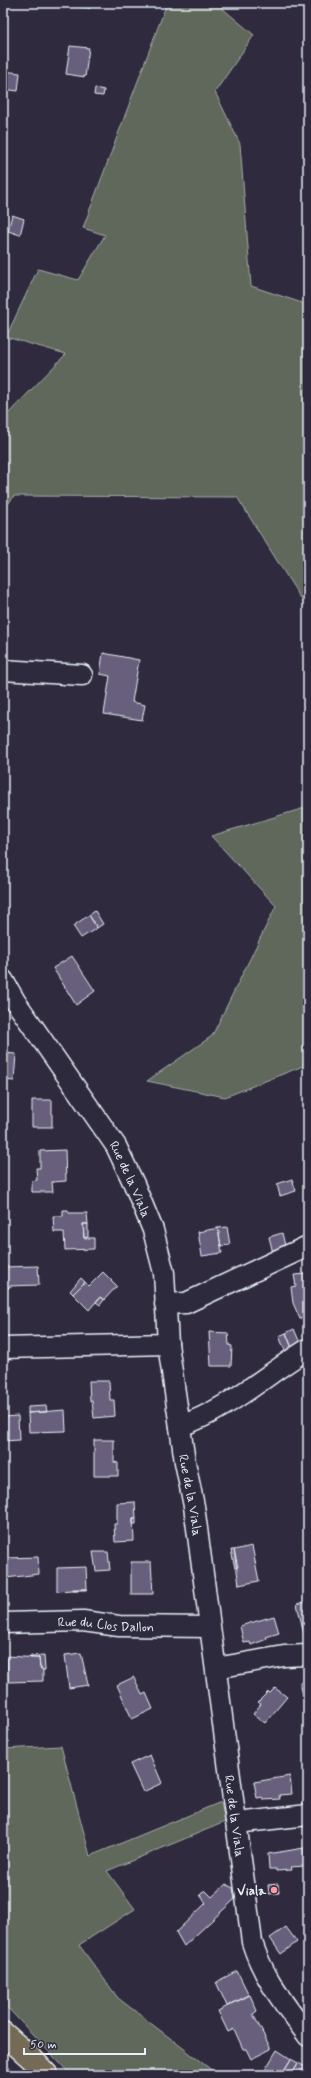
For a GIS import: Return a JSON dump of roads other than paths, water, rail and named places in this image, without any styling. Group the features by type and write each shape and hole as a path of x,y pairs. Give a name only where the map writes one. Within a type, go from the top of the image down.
{"main road":[{"path":"3,2033 31,2058 47,2075"}],"street":[{"path":"3,670 82,675"},
{"name":"Rue de la Viala","path":"3,980 15,1001 119,1152 153,1230 164,1273 168,1344 194,1506 252,1942 258,1961 280,1998 308,2036"},
{"path":"165,1304 186,1303 308,1246"},
{"path":"3,1348 168,1344"},
{"path":"180,1426 199,1419 232,1401 282,1365 308,1350"},
{"name":"Rue du Clos Dallon","path":"3,1623 83,1621 119,1626 209,1627"},
{"path":"216,1668 284,1656 308,1655"},
{"path":"237,1823 308,1815"}],"place":[{"name":"Viala","path":"274,1890"}]}
